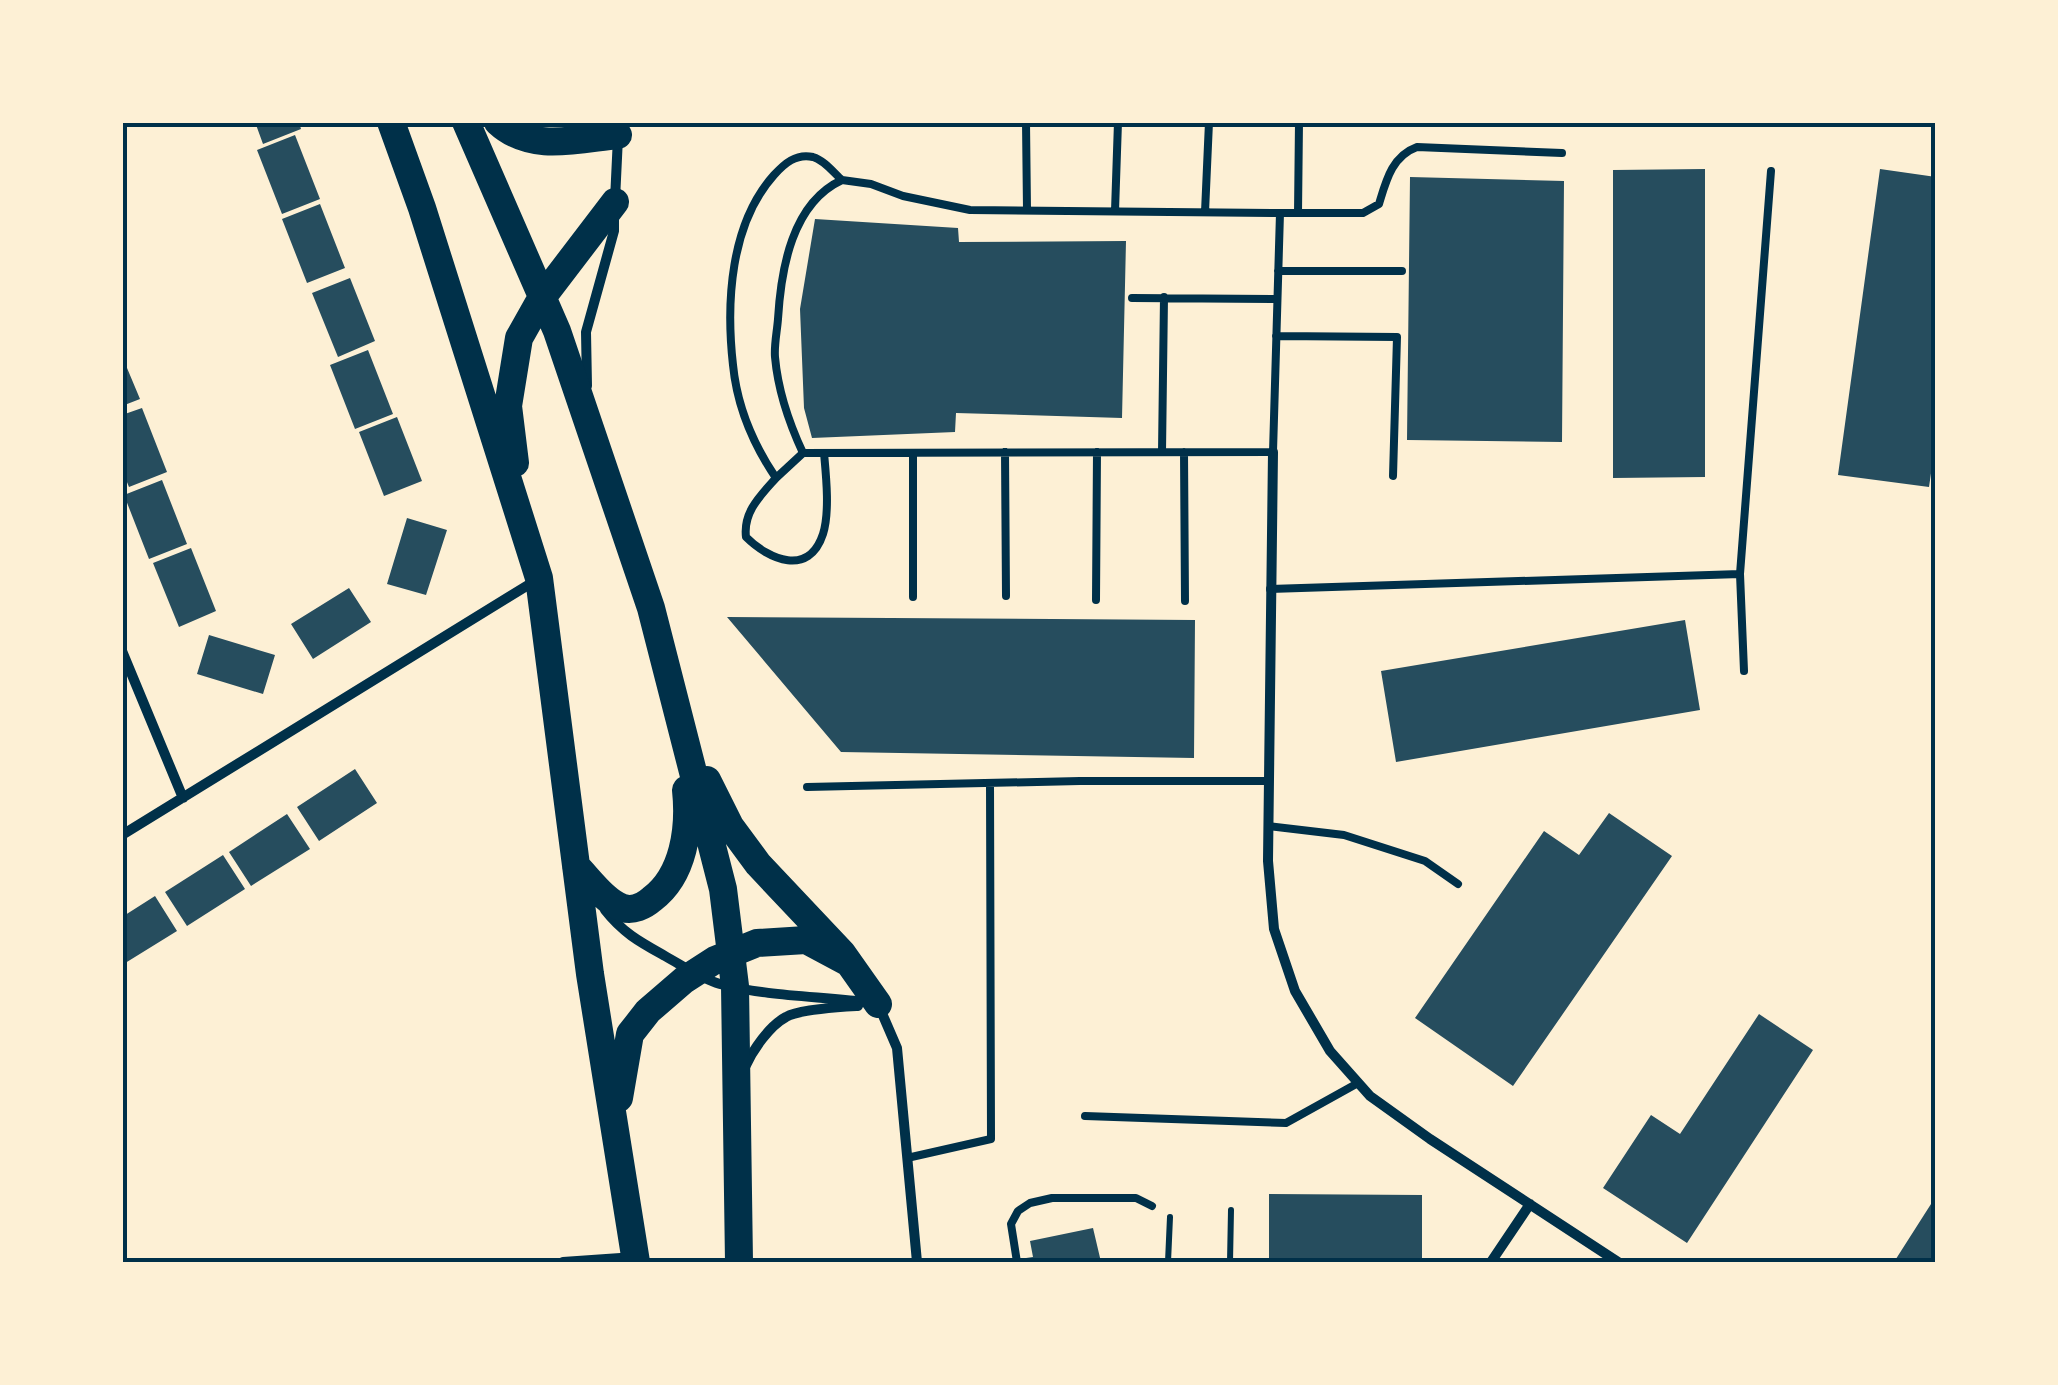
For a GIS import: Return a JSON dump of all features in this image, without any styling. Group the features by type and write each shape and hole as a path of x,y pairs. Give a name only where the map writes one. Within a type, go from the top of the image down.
{"highway":[{"path":"391,122 539,578 590,974 636,1260"},
{"path":"466,122 557,331 651,608 723,889 735,986 739,1262"},
{"path":"498,122 530,141 553,142 618,129"},
{"path":"529,548 508,406 519,338 541,299 615,202"},
{"path":"576,866 613,904 628,910 644,905 662,892 679,866 689,814 680,719"},
{"path":"680,719 730,826 758,864 849,962 878,1004"},
{"path":"618,1145 619,1091 630,1034 648,1011 694,973 758,943 806,940 849,962"}],"street":[{"path":"593,437 586,332 614,231 618,129"},
{"path":"1272,452 1268,860 1274,928 1295,991 1330,1051 1370,1096 1618,1262"},
{"path":"122,835 539,578"},
{"path":"122,651 183,798"},
{"path":"576,866 604,908 634,940 694,973 720,984 803,998 832,997 878,1004"},
{"path":"878,1004 897,1048 917,1262"},
{"path":"737,1083 763,1038 786,1016 878,1004"},
{"path":"1491,1262 1530,1204"},
{"path":"563,1262 636,1260"}],"lane":[{"path":"1026,122 1027,210"},
{"path":"1116,211 1118,122"},
{"path":"1205,212 1208,122"},
{"path":"1298,212 1299,122"},
{"path":"803,453 791,426 774,353 779,287 798,226 825,188 842,180 970,210 1363,213 1379,204 1393,166 1403,152 1417,147 1562,153"},
{"path":"776,478 758,452 738,398 733,365 731,296 742,236 767,183 784,163 801,156 817,157 842,180"},
{"path":"1744,671 1740,574 1772,171"},
{"path":"824,453 827,488 823,534 812,552 793,562 780,561 746,538 744,524 755,502 803,453 1272,452 1280,213"},
{"path":"1278,270 1402,271"},
{"path":"1162,452 1164,297"},
{"path":"1132,298 1277,299"},
{"path":"1276,336 1398,337 1393,476"},
{"path":"1005,452 1006,596"},
{"path":"1096,600 1098,452"},
{"path":"1184,452 1185,601"},
{"path":"912,453 912,597"},
{"path":"1270,589 1740,574"},
{"path":"807,787 1269,781"},
{"path":"907,1158 991,1139 990,783"},
{"path":"1268,826 1344,835 1425,861 1458,884"},
{"path":"1086,1116 1286,1123 1358,1083"},
{"path":"1017,1262 1011,1224 1018,1211 1030,1203 1052,1198 1136,1198 1152,1206"}],"path":[{"path":"1168,1262 1170,1206"},
{"path":"1230,1262 1231,1210"}],"building":[{"path":"255,122 299,122 301,129 263,144"},
{"path":"295,135 320,199 282,214 257,150"},
{"path":"1705,169 1705,477 1613,478 1613,170"},
{"path":"1880,169 1936,177 1936,439 1929,487 1838,475"},
{"path":"1410,177 1564,181 1562,442 1407,440"},
{"path":"320,204 345,268 307,283 282,219"},
{"path":"815,219 958,228 959,242 1126,241 1122,418 956,413 955,432 812,438 804,408 800,309"},
{"path":"350,278 375,341 338,357 312,293"},
{"path":"368,350 393,414 355,429 330,365"},
{"path":"122,356 140,399 122,406"},
{"path":"142,408 167,472 129,487 122,470 122,415"},
{"path":"397,417 422,481 384,496 359,432"},
{"path":"162,480 187,544 149,559 124,495"},
{"path":"407,518 447,530 426,595 387,584"},
{"path":"191,548 216,611 179,627 153,563"},
{"path":"349,588 371,622 313,659 291,624"},
{"path":"727,617 1195,620 1194,758 841,752"},
{"path":"1685,620 1700,710 1396,762 1381,671"},
{"path":"209,635 275,655 263,694 197,674"},
{"path":"355,769 377,803 319,841 297,807"},
{"path":"1609,813 1672,856 1513,1086 1415,1018 1544,831 1579,855"},
{"path":"287,814 310,849 251,886 229,852"},
{"path":"223,855 245,889 187,926 165,892"},
{"path":"155,896 177,931 122,965 122,917"},
{"path":"1759,1014 1813,1050 1687,1243 1603,1188 1651,1115 1680,1134"},
{"path":"1269,1194 1422,1195 1422,1262 1269,1262"},
{"path":"1931,1204 1936,1207 1936,1262 1894,1262"},
{"path":"1093,1228 1101,1262 1020,1262 1019,1259 1033,1257 1030,1241"}]}
